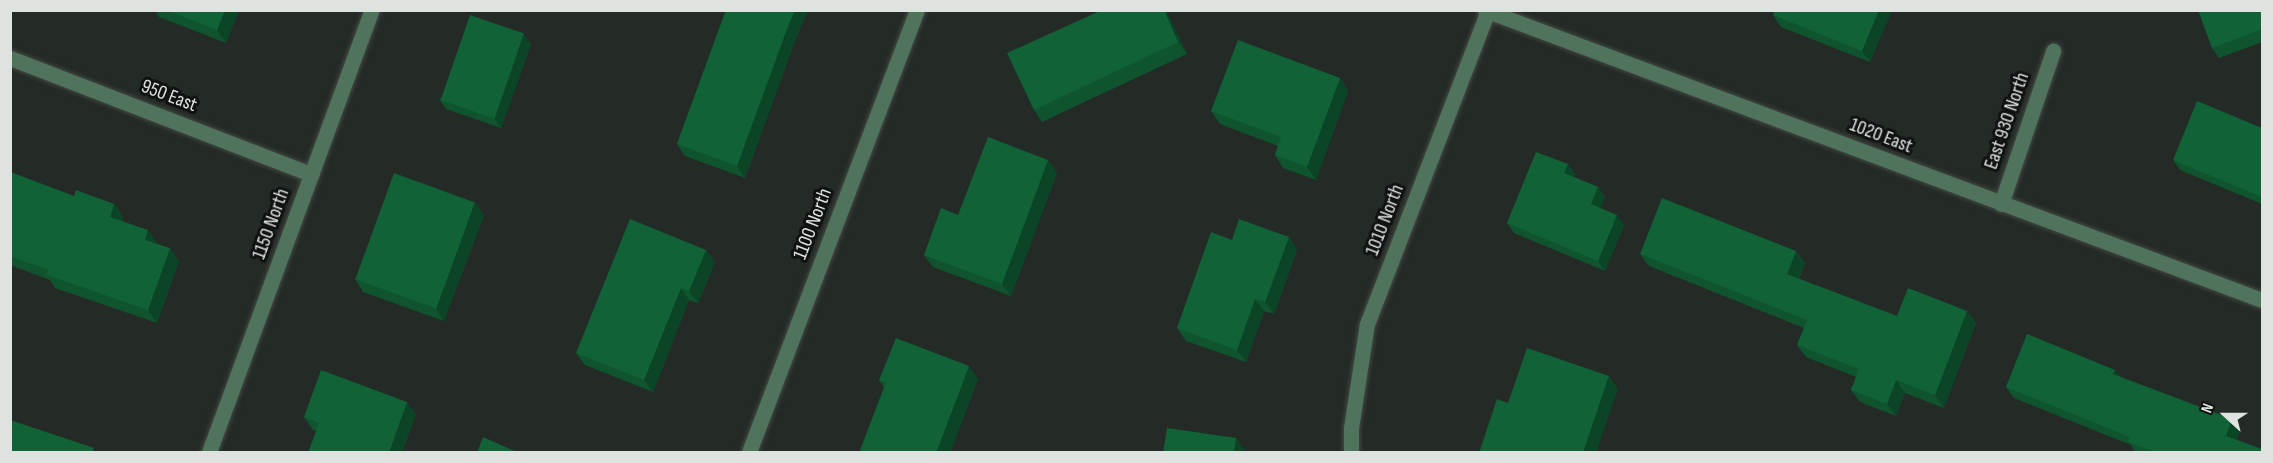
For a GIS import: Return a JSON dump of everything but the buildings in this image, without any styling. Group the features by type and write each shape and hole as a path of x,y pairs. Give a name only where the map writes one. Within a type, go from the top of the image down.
{"street":[{"name":"1150 North","path":"210,453 372,10"},
{"name":"1100 North","path":"749,453 917,10"},
{"name":"1020 East","path":"1487,11 1539,27 2001,204 2262,300"},
{"name":"1010 North","path":"1351,453 1351,428 1367,324 1487,11"},
{"name":"East 930 North","path":"2001,204 2053,51"},
{"name":"950 East","path":"10,58 312,174"}]}
